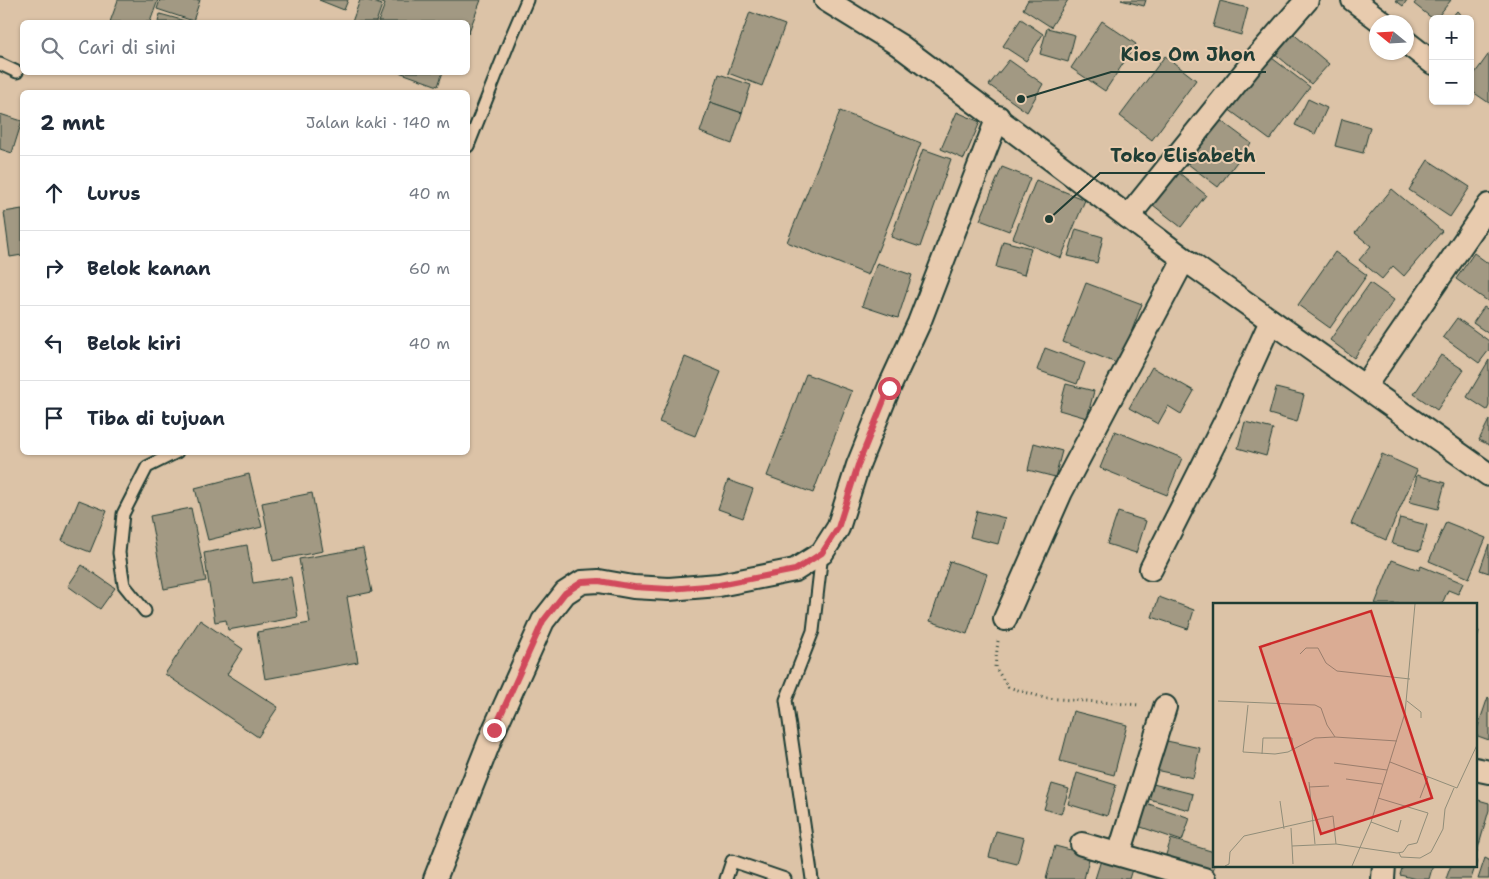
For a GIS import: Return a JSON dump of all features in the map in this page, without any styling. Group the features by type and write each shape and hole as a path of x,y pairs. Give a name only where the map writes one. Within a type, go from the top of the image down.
{"street":[{"path":"826,0 899,45 998,117 1184,259 1489,475"},
{"path":"1128,218 1253,62 1307,0"},
{"path":"1353,0 1373,15"},
{"path":"1414,48 1429,60"},
{"path":"435,879 494,730 543,621 565,593 582,582 669,589 719,585 795,570 822,553 838,528 858,465 889,388 919,323 998,117"},
{"path":"1365,386 1489,205"},
{"path":"1006,619 1061,492 1184,259"},
{"path":"1151,569 1229,414 1271,321"},
{"path":"1119,854 1165,707"},
{"path":"1476,769 1489,772"},
{"path":"1082,844 1204,879"},
{"path":"1383,879 1384,866"}],"lane":[{"path":"470,141 527,0"},
{"path":"0,64 17,72"},
{"path":"145,610 124,585 119,553 123,514 147,468 171,455"},
{"path":"812,879 786,700 813,631 822,553"},
{"path":"726,879 732,861 785,879"}],"path":[{"path":"1006,619 996,647 995,667 1008,687 1045,698 1165,707"}],"building":[{"path":"118,0 158,0 151,20 111,20"},
{"path":"160,0 200,0 193,20 157,9"},
{"path":"319,0 348,0 344,10"},
{"path":"360,0 382,5 377,20 353,20"},
{"path":"375,0 481,0 470,29 470,20 379,20 385,4"},
{"path":"1028,0 1068,0 1051,27 1023,9"},
{"path":"1121,0 1146,0 1144,6"},
{"path":"1395,0 1407,0 1403,6"},
{"path":"1417,0 1451,0 1439,15 1429,16 1414,4"},
{"path":"1220,1 1248,8 1241,35 1213,27"},
{"path":"750,12 785,25 762,86 728,73"},
{"path":"160,14 182,20 158,20"},
{"path":"1021,19 1043,34 1026,61 1003,46"},
{"path":"1102,21 1136,44 1105,91 1071,68"},
{"path":"1047,28 1075,35 1068,62 1040,54"},
{"path":"1290,31 1329,64 1311,84 1273,52"},
{"path":"1268,55 1310,87 1270,140 1228,109"},
{"path":"1489,55 1489,103 1474,93 1474,74"},
{"path":"1165,56 1196,80 1152,140 1120,116"},
{"path":"1009,60 1043,84 1027,112 989,85"},
{"path":"719,74 751,85 742,113 710,102"},
{"path":"407,75 442,75 438,86"},
{"path":"1308,99 1327,108 1315,134 1295,125"},
{"path":"710,102 742,113 732,144 700,132"},
{"path":"840,111 921,143 868,275 787,242"},
{"path":"957,112 980,122 964,159 941,149"},
{"path":"0,114 20,120 20,127 12,153 0,149"},
{"path":"1342,119 1370,127 1363,153 1335,146"},
{"path":"1220,120 1251,143 1218,187 1188,164"},
{"path":"923,149 951,159 920,247 891,237"},
{"path":"1428,160 1470,187 1450,217 1409,190"},
{"path":"1002,167 1030,178 1009,231 980,220"},
{"path":"1178,172 1206,195 1181,227 1153,205"},
{"path":"1036,180 1085,200 1061,258 1013,238"},
{"path":"1392,189 1442,231 1404,276 1393,266 1382,279 1359,260 1371,246 1355,233"},
{"path":"20,209 20,255 10,257 4,212"},
{"path":"1076,229 1103,237 1097,263 1068,256"},
{"path":"1003,241 1031,248 1024,275 996,267"},
{"path":"1335,252 1367,275 1330,328 1298,305"},
{"path":"1474,253 1489,264 1489,302 1456,279"},
{"path":"877,263 912,275 898,318 862,306"},
{"path":"1086,283 1142,304 1119,364 1063,342"},
{"path":"1370,283 1394,300 1354,358 1330,340"},
{"path":"1484,307 1489,310 1489,334 1473,323"},
{"path":"1457,318 1489,341 1489,350 1479,363 1443,337"},
{"path":"1045,348 1085,363 1077,384 1037,370"},
{"path":"1441,355 1464,370 1437,410 1414,394"},
{"path":"685,357 721,372 695,436 659,422"},
{"path":"1489,360 1489,406 1487,410 1467,397"},
{"path":"1152,367 1194,391 1181,414 1168,406 1158,424 1129,408"},
{"path":"806,374 852,391 813,493 767,476"},
{"path":"1066,384 1094,391 1087,418 1059,410"},
{"path":"1276,388 1304,395 1297,422 1269,414"},
{"path":"1489,420 1489,445 1479,440"},
{"path":"1245,422 1273,429 1266,456 1238,448"},
{"path":"1115,431 1182,458 1167,495 1100,468"},
{"path":"1034,443 1062,451 1055,477 1028,470"},
{"path":"1382,454 1417,470 1386,540 1351,524"},
{"path":"249,474 262,527 208,540 195,488"},
{"path":"1417,475 1445,483 1438,509 1410,502"},
{"path":"728,480 753,489 743,518 718,509"},
{"path":"312,493 323,551 273,561 262,503"},
{"path":"79,500 107,511 90,552 62,541"},
{"path":"191,508 206,581 164,589 150,516"},
{"path":"977,511 1005,518 998,544 970,537"},
{"path":"1118,512 1146,521 1136,553 1107,544"},
{"path":"1400,518 1427,525 1420,551 1392,544"},
{"path":"1446,522 1486,538 1469,578 1429,561"},
{"path":"1489,544 1489,573 1480,570"},
{"path":"247,545 253,583 291,577 298,617 228,630 226,620 215,622 204,553"},
{"path":"363,548 372,592 347,597 358,662 265,679 257,632 310,623 299,559"},
{"path":"1392,560 1419,570 1421,566 1463,583 1458,594 1448,590 1442,603 1375,603"},
{"path":"950,561 987,574 967,634 930,621"},
{"path":"82,565 115,588 100,609 68,586"},
{"path":"1159,597 1194,610 1188,629 1152,617"},
{"path":"200,620 243,649 227,674 278,707 258,737 165,674"},
{"path":"1476,630 1479,631 1476,642"},
{"path":"1488,697 1489,740 1476,735"},
{"path":"1073,711 1127,725 1114,775 1060,761"},
{"path":"1162,740 1200,748 1193,778 1155,770"},
{"path":"1077,773 1116,785 1107,816 1068,804"},
{"path":"1149,783 1193,794 1189,810 1145,798"},
{"path":"1052,784 1069,789 1061,814 1044,809"},
{"path":"1476,799 1489,803 1489,810 1477,852"},
{"path":"1143,802 1190,818 1182,841 1135,825"},
{"path":"996,831 1024,838 1017,864 989,857"},
{"path":"1171,839 1213,852 1213,866 1215,866 1210,878 1163,864"},
{"path":"1055,846 1090,855 1084,879 1046,879"},
{"path":"1102,857 1133,866 1129,879 1095,879"},
{"path":"1485,858 1489,860 1489,879 1478,879"},
{"path":"1403,866 1433,866 1429,879 1416,879 1400,875"},
{"path":"1451,866 1475,866 1471,879 1446,879"}],"place":[{"name":"Kios Om Jhon","path":"1021,99"},
{"name":"Toko Elisabeth","path":"1049,219"}],"route":[{"path":"494,730 543,621 565,593 582,582 599,581 634,587 669,589 719,585 795,570 822,553 838,528 858,465 889,388"}]}
